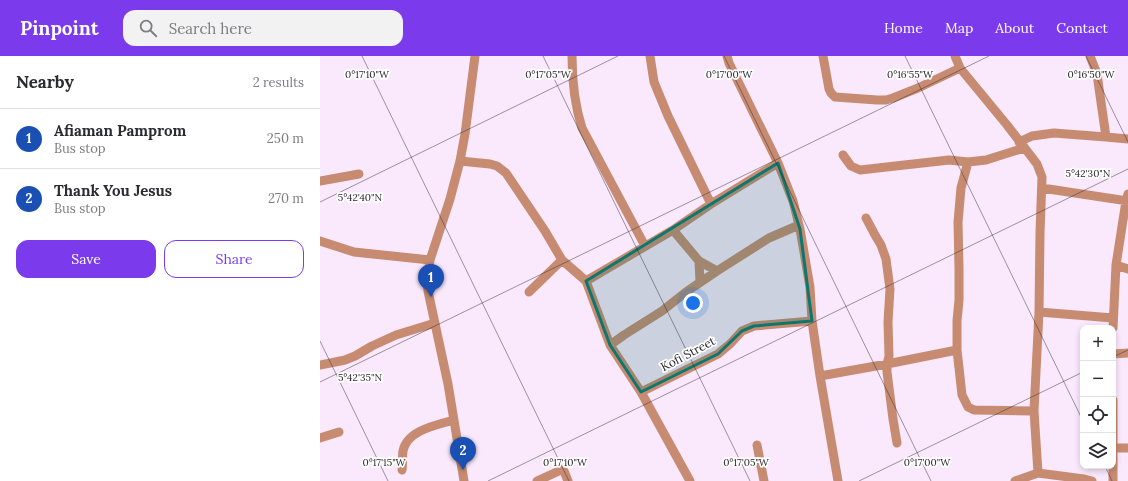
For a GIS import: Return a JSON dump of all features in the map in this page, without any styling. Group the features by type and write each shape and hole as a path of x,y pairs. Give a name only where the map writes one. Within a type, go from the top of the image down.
{"street":[{"path":"464,481 448,384 428,291 427,279 430,260 450,199 460,160 465,134 475,56"},
{"path":"572,56 578,117 582,128 645,246"},
{"path":"650,56 654,82 668,116 711,204"},
{"path":"727,56 729,63 778,163 793,202 799,225 810,287 812,321 838,481"},
{"path":"823,56 829,89 835,97 886,100 918,88 960,68"},
{"path":"954,56 960,68 1037,164 1042,177 1039,312 1034,411 1038,473"},
{"path":"1090,56 1097,74 1106,137"},
{"path":"843,155 851,166 860,170 949,160 968,162 986,160 1021,145 1032,136 1054,133 1128,138"},
{"path":"460,160 490,164 497,166 506,173 545,231 562,260 586,281 610,345 641,392 690,481"},
{"path":"968,162 961,188 958,222 960,268 957,350 962,395 968,407 974,410 1034,411"},
{"path":"586,281 673,230 711,204 778,163"},
{"path":"320,181 359,174"},
{"path":"1042,188 1127,198 1116,265 1113,325"},
{"path":"866,218 881,245 886,259 890,289 888,322 889,356 887,364 897,443"},
{"path":"610,345 662,311 717,271 769,238 799,225"},
{"path":"673,230 699,261 717,271"},
{"path":"320,240 354,252 430,260"},
{"path":"529,292 562,260"},
{"path":"699,261 700,282"},
{"path":"1116,265 1128,269"},
{"path":"1039,312 1113,318"},
{"name":"Kofi Street","path":"641,392 718,354 742,331 754,326 812,321"},
{"path":"320,364 345,360 396,335 435,323"},
{"path":"820,376 957,350"},
{"path":"1116,354 1128,353"},
{"path":"402,470 403,450 408,440 421,430 454,420"},
{"path":"320,438 339,432"},
{"path":"757,445 764,481"},
{"path":"1116,448 1128,448"},
{"path":"1113,469 1113,481"},
{"path":"537,481 561,470 564,471 568,481"},
{"path":"1015,481 1038,473 1092,481"}],"highlighted area":[{"path":"778,163 800,229 812,321 754,326 742,331 718,354 641,392 610,345 586,281"}],"place":[{"name":"Afiaman Pamprom","path":"431,297"},
{"name":"Thank You Jesus","path":"463,470"}]}
